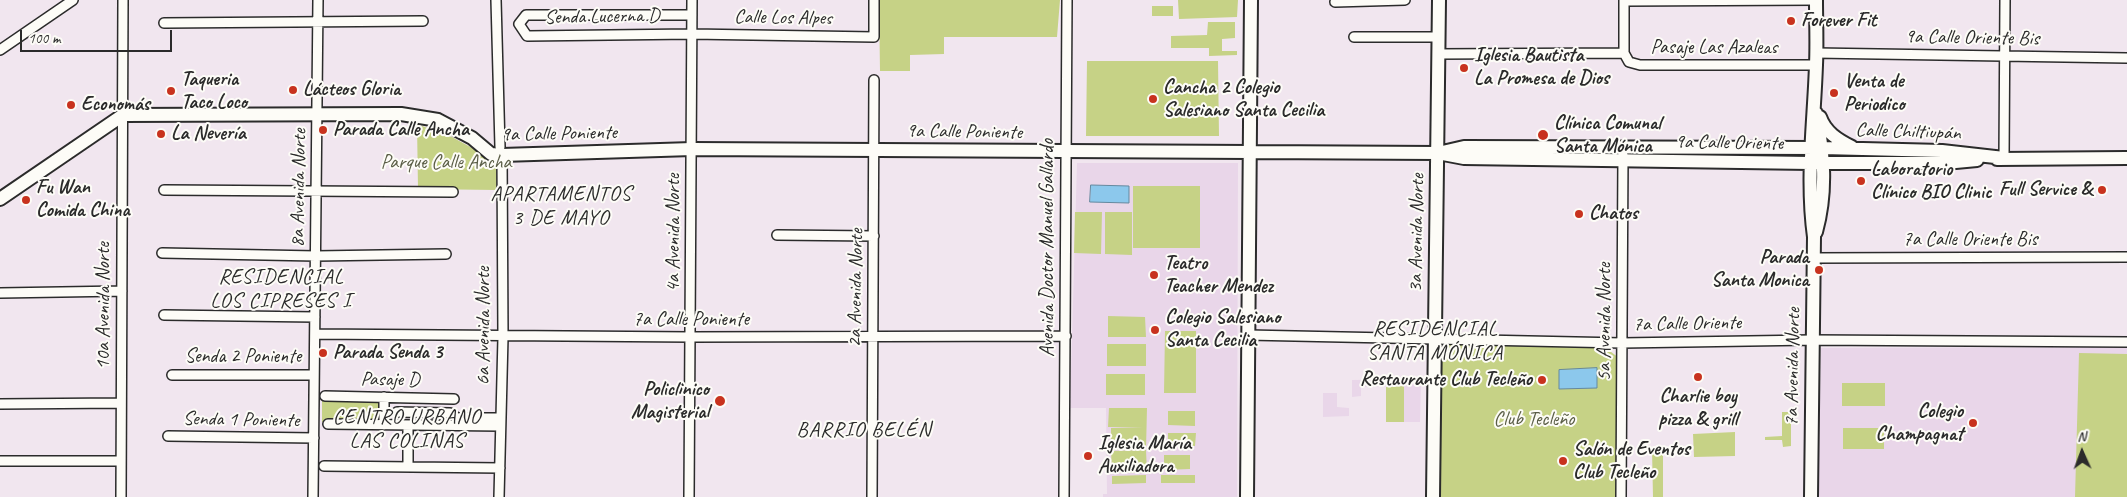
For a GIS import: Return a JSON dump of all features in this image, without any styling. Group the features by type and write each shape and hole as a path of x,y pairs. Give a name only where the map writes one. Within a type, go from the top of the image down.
{"main road":[{"path":"1246,497 1250,0"},
{"name":"3a Avenida Norte","path":"1433,497 1439,0"},
{"name":"7a Avenida Norte","path":"1816,0 1816,59 1810,147 1817,163"},
{"path":"1790,149 1805,132 1814,98"},
{"path":"1814,98 1822,121 1829,131 1839,140 1856,149"},
{"name":"7a Avenida Norte","path":"1811,497 1814,237 1810,209 1817,163 1823,148 1814,98"},
{"name":"9a Calle Poniente","path":"123,115 402,114 427,116 472,138 491,154 501,151 692,149 1066,152"},
{"path":"0,199 123,115"},
{"name":"9a Calle Oriente","path":"1066,152 1438,152 1464,158 1810,147"},
{"name":"Calle Chiltiupán","path":"1810,147 1942,151 2004,158"},
{"name":"9a Calle Oriente","path":"1623,154 1817,163"},
{"name":"Calle Chiltiupán","path":"1817,163 1945,163 2004,158 2127,158"}],"street":[{"path":"0,50 72,0"},
{"name":"10a Avenida Norte","path":"121,497 123,0"},
{"name":"8a Avenida Norte","path":"313,497 318,0"},
{"name":"6a Avenida Norte","path":"496,0 501,151 503,337 499,497"},
{"name":"4a Avenida Norte","path":"689,497 692,0"},
{"name":"Calle Los Alpes","path":"692,34 874,37 874,0"},
{"name":"Avenida Doctor Manuel Gallardo","path":"1064,497 1067,0"},
{"path":"1335,2 1405,0"},
{"path":"1624,53 1624,0 1816,0"},
{"path":"2004,158 2005,0"},
{"name":"Senda Lucerna D","path":"692,16 526,15 519,24 527,36 692,34"},
{"path":"164,23 423,21"},
{"path":"1354,37 1439,37"},
{"name":"Pasaje Las Azaleas","path":"1438,54 1624,53 1629,62 1640,65 1816,59"},
{"name":"9a Calle Oriente Bis","path":"1816,59 2004,56 2127,58"},
{"name":"2a Avenida Norte","path":"872,497 874,80"},
{"name":"5a Avenida Norte","path":"1621,497 1623,154"},
{"path":"164,190 453,192"},
{"path":"777,235 874,236"},
{"path":"162,252 316,256 446,254"},
{"name":"7a Calle Oriente Bis","path":"1814,258 2127,258"},
{"path":"0,293 122,291"},
{"path":"164,315 315,317"},
{"name":"7a Calle Poniente","path":"315,334 503,337 873,338 1066,336"},
{"name":"7a Calle Oriente","path":"1248,335 1622,343 1812,340 2127,342"},
{"name":"Senda 2 Poniente","path":"172,375 314,375"},
{"name":"Pasaje D","path":"325,396 454,399"},
{"path":"384,397 384,425"},
{"path":"0,404 121,403"},
{"path":"397,412 450,413 457,418 501,422"},
{"path":"328,424 408,425 501,422"},
{"path":"408,425 408,467"},
{"name":"Senda 1 Poniente","path":"168,436 314,438"},
{"path":"0,461 121,461"},
{"path":"324,466 500,468"}],"shaded area":[{"name":"Colegio Salesiano Santa Cecilia","path":"1077,163 1238,163 1237,497 1103,497 1103,494 1107,494 1106,408 1070,408"},
{"name":"Colegio Champagnat","path":"2127,347 2127,497 1818,497 1821,348"},
{"path":"1421,379 1420,422 1404,422 1404,386 1361,387 1361,396 1352,397 1352,380"},
{"path":"1323,393 1337,393 1337,407 1349,408 1349,416 1323,417"}],"green space":[{"path":"879,0 1060,0 1057,37 944,37 944,54 910,55 910,71 880,71"},
{"path":"1178,0 1238,0 1237,17 1179,19"},
{"path":"1152,6 1173,6 1173,16 1152,16"},
{"path":"1208,22 1235,22 1235,38 1222,39 1222,51 1237,51 1237,55 1209,56 1209,48 1171,48 1171,36 1207,35"},
{"name":"Cancha 2 Colegio Salesiano Santa Cecilia","path":"1087,61 1218,61 1219,136 1086,136"},
{"name":"Parque Calle Ancha","path":"417,124 452,137 496,161 497,190 418,189"},
{"path":"1133,186 1200,186 1200,248 1133,248"},
{"path":"1075,212 1102,212 1101,254 1074,253"},
{"path":"1105,212 1132,212 1132,255 1105,254"},
{"path":"1108,316 1145,317 1146,337 1108,337"},
{"path":"1165,331 1196,331 1196,393 1164,393"},
{"name":"Club Tecleño","path":"1447,342 1602,345 1619,358 1618,497 1437,497 1439,356"},
{"path":"1107,344 1146,344 1146,366 1107,366"},
{"path":"2079,353 2127,354 2127,497 2075,497"},
{"path":"1106,374 1145,374 1145,395 1106,395"},
{"path":"1842,383 1885,383 1885,406 1842,406"},
{"path":"1404,386 1404,422 1386,422 1386,387"},
{"path":"322,399 380,400 380,423 322,422"},
{"path":"1109,408 1147,408 1146,449 1111,450 1111,428 1143,427 1108,427"},
{"path":"1168,411 1195,411 1195,426 1168,425"},
{"path":"1782,412 1791,412 1791,446 1783,447 1782,440 1765,440 1765,437 1782,436"},
{"path":"1843,428 1884,428 1884,449 1843,449"},
{"path":"1735,432 1735,456 1694,457 1693,434"},
{"path":"1168,433 1196,433 1195,446 1168,446"},
{"path":"1652,449 1663,449 1663,497 1653,497"},
{"path":"1146,450 1147,473 1112,473 1111,451"},
{"path":"1164,455 1190,455 1190,469 1164,470"},
{"path":"1146,475 1146,483 1112,484 1112,476"},
{"path":"1161,475 1195,475 1195,483 1161,483"}],"water":[{"path":"1091,185 1129,186 1129,203 1090,202"},
{"path":"1597,368 1597,388 1559,389 1559,370"}],"place":[{"name":"Forever Fit","path":"1791,21"},
{"name":"Iglesia Bautista La Promesa de Dios","path":"1464,68"},
{"name":"Lácteos Gloria","path":"293,90"},
{"name":"Taqueria Taco Loco","path":"171,91"},
{"name":"Venta de Periodico","path":"1834,93"},
{"name":"Cancha 2 Colegio Salesiano Santa Cecilia","path":"1153,99"},
{"name":"Economás","path":"71,105"},
{"name":"Parada Calle Ancha","path":"323,130"},
{"name":"La Nevería","path":"161,134"},
{"name":"Clínica Comunal Santa Mónica","path":"1543,135"},
{"name":"Laboratorio Clínico BIO Clinic","path":"1861,181"},
{"name":"Full Service &","path":"2102,190"},
{"name":"Fu Wan Comida China","path":"26,200"},
{"name":"Chatos","path":"1579,214"},
{"name":"Parada Santa Monica","path":"1819,270"},
{"name":"Teatro Teacher Mendez","path":"1154,275"},
{"name":"Colegio Salesiano Santa Cecilia","path":"1155,330"},
{"name":"Parada Senda 3","path":"323,353"},
{"name":"Charlie boy pizza & grill","path":"1698,377"},
{"name":"Restaurante Club Tecleño","path":"1542,380"},
{"name":"Policlinico Magisterial","path":"720,401"},
{"name":"Colegio Champagnat","path":"1973,423"},
{"name":"Iglesia María Auxiliadora","path":"1088,456"},
{"name":"Salón de Eventos Club Tecleño","path":"1563,461"}],"district":[{"name":"APARTAMENTOS 3 DE MAYO","path":"561,206"},
{"name":"RESIDENCIAL LOS CIPRESES I","path":"281,289"},
{"name":"RESIDENCIAL SANTA MÓNICA","path":"1435,341"},
{"name":"CENTRO URBANO LAS COLINAS","path":"407,429"},
{"name":"BARRIO BELÉN","path":"864,430"}]}
